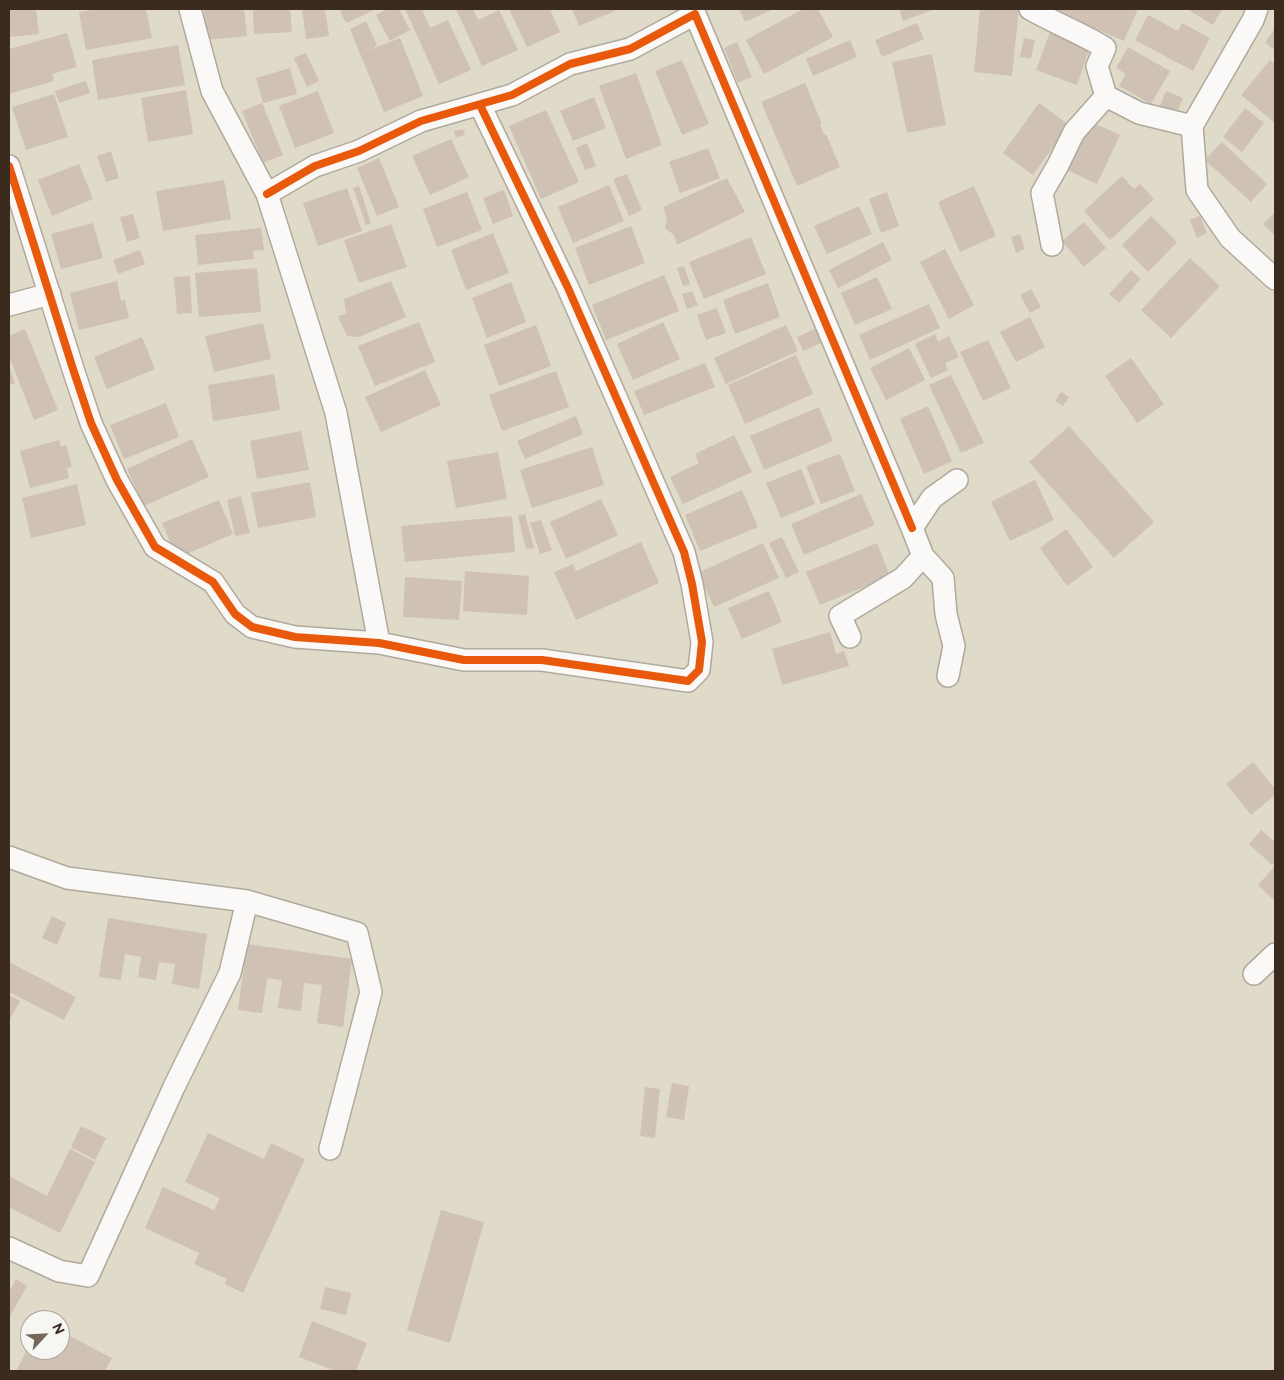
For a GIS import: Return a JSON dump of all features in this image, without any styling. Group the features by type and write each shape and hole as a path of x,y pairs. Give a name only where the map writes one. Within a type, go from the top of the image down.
{"street":[{"path":"190,9 212,90 267,194 336,413 379,643"},
{"path":"1030,9 1047,19 1082,34 1105,48 1097,66 1106,96 1139,113 1192,126"},
{"path":"1257,9 1253,20 1192,126 1197,190 1230,238 1275,279"},
{"path":"267,194 315,166 359,151 421,121 512,95 570,64 630,49 694,12 924,556 943,578 946,614 954,646 948,676"},
{"path":"1052,245 1042,192 1074,132 1106,96"},
{"path":"9,166 91,423 117,480 155,547 213,582 235,614 252,627 295,637 379,643 464,660 542,660 688,681 699,670 702,642 692,584 684,552 568,288 480,105"},
{"path":"9,305 50,294"},
{"path":"912,528 932,498 957,480"},
{"path":"850,637 840,616 903,578 924,556"},
{"path":"9,856 67,878 247,901 357,933 371,992 330,1149"},
{"path":"9,1248 59,1271 88,1276 174,1088 230,973 247,901"},
{"path":"1254,974 1275,954"}],"building":[{"path":"9,9 36,9 39,34 9,37"},
{"path":"97,9 146,9 152,38 86,50 79,12"},
{"path":"204,9 244,9 247,36 207,40"},
{"path":"253,9 290,9 292,32 254,34"},
{"path":"302,9 325,9 329,36 306,39"},
{"path":"345,9 376,9 346,23 340,11"},
{"path":"387,9 399,9 410,30 390,41 376,15"},
{"path":"405,9 422,9 430,28 448,20 471,70 439,84"},
{"path":"456,9 473,9 478,20 499,10 518,50 482,66"},
{"path":"509,9 550,9 560,32 527,47"},
{"path":"572,9 614,9 615,11 579,26"},
{"path":"739,9 774,9 745,22"},
{"path":"803,9 818,9 833,37 764,74 746,40"},
{"path":"899,9 935,9 903,21"},
{"path":"980,9 1019,9 1012,76 974,72"},
{"path":"1049,9 1138,9 1124,41"},
{"path":"1187,9 1222,9 1213,25"},
{"path":"1148,15 1178,31 1182,23 1210,38 1193,71 1135,40"},
{"path":"366,21 377,46 367,51 400,38 423,96 384,112 350,29"},
{"path":"917,23 924,39 882,57 875,40"},
{"path":"1275,28 1275,50 1265,43"},
{"path":"1050,32 1090,47 1077,85 1036,70"},
{"path":"67,33 77,67 52,74 54,81 9,94 9,49"},
{"path":"1024,38 1035,40 1031,59 1020,57"},
{"path":"850,40 857,57 813,76 806,59"},
{"path":"737,42 752,77 738,83 724,48"},
{"path":"178,45 185,85 98,100 92,60"},
{"path":"1128,47 1170,71 1151,104 1119,86 1126,74 1116,68"},
{"path":"306,53 319,81 307,87 294,58"},
{"path":"932,54 946,125 907,133 892,62"},
{"path":"682,60 709,124 682,135 655,71"},
{"path":"1270,60 1275,64 1275,123 1241,95"},
{"path":"290,68 297,94 263,103 256,78"},
{"path":"636,73 662,145 626,159 599,86"},
{"path":"86,81 90,93 59,103 55,91"},
{"path":"805,83 822,124 820,124 824,135 826,134 840,167 797,186 761,102"},
{"path":"186,90 193,134 148,142 141,98"},
{"path":"318,91 334,133 295,148 279,106"},
{"path":"1166,91 1183,98 1176,115 1159,108"},
{"path":"54,94 68,137 26,150 12,107"},
{"path":"594,97 606,128 573,141 560,111"},
{"path":"262,103 283,155 263,163 242,111"},
{"path":"1039,103 1069,125 1033,175 1003,153"},
{"path":"1245,108 1264,123 1242,152 1223,137"},
{"path":"546,110 579,182 541,199 509,126"},
{"path":"1089,121 1120,135 1097,184 1067,170"},
{"path":"463,129 465,135 456,137 454,131"},
{"path":"451,139 469,177 430,195 412,156"},
{"path":"1222,142 1267,184 1251,202 1205,160"},
{"path":"587,143 596,166 585,170 576,148"},
{"path":"708,148 720,178 680,193 669,162"},
{"path":"111,151 119,178 106,182 97,156"},
{"path":"379,158 399,207 377,216 357,168"},
{"path":"79,164 93,199 52,216 38,180"},
{"path":"627,174 642,210 629,216 613,179"},
{"path":"1122,176 1134,189 1140,184 1154,199 1110,240 1084,211"},
{"path":"727,178 745,212 677,245 674,235 665,228 667,219 663,207"},
{"path":"224,180 231,219 163,231 156,191"},
{"path":"609,185 624,221 573,243 558,207"},
{"path":"359,186 371,223 366,225 353,188"},
{"path":"974,186 996,236 960,252 938,202"},
{"path":"347,188 362,231 318,246 303,203"},
{"path":"504,190 513,216 493,224 483,198"},
{"path":"467,192 482,230 437,247 423,209"},
{"path":"887,192 899,226 881,233 869,199"},
{"path":"859,206 872,234 827,254 814,226"},
{"path":"1275,212 1275,236 1263,224"},
{"path":"133,214 140,238 127,242 120,217"},
{"path":"1151,216 1177,242 1148,272 1122,245"},
{"path":"1200,216 1207,233 1197,238 1190,220"},
{"path":"1084,222 1106,248 1084,267 1062,241"},
{"path":"93,223 103,258 61,269 51,234"},
{"path":"391,224 407,267 359,283 344,240"},
{"path":"631,226 645,263 589,285 575,248"},
{"path":"261,228 264,250 253,251 254,259 198,265 195,235"},
{"path":"493,233 509,273 466,290 451,250"},
{"path":"1020,234 1025,249 1016,253 1011,237"},
{"path":"751,237 766,274 704,299 689,262"},
{"path":"883,242 892,260 838,288 829,270"},
{"path":"945,249 974,305 949,319 920,262"},
{"path":"140,250 145,264 118,274 113,260"},
{"path":"1190,258 1220,286 1171,338 1141,310"},
{"path":"684,266 690,284 683,286 677,268"},
{"path":"257,268 261,312 199,317 195,273"},
{"path":"1131,270 1141,279 1119,303 1109,294"},
{"path":"664,275 679,311 606,340 592,305"},
{"path":"190,276 192,313 177,314 174,277"},
{"path":"877,277 892,309 855,325 841,293"},
{"path":"117,281 121,301 125,300 129,318 79,330 70,293"},
{"path":"391,281 406,317 359,337 347,336 338,316 346,314 344,299"},
{"path":"511,282 526,322 487,338 472,298"},
{"path":"768,283 780,317 735,334 723,300"},
{"path":"1031,289 1041,307 1030,313 1020,295"},
{"path":"692,291 698,305 687,309 682,294"},
{"path":"929,304 940,328 870,360 859,335"},
{"path":"717,308 726,333 706,340 697,315"},
{"path":"1030,317 1045,347 1016,362 1000,332"},
{"path":"419,322 435,362 375,386 358,346"},
{"path":"663,322 680,359 633,380 617,344"},
{"path":"263,323 271,359 214,372 205,336"},
{"path":"536,325 551,366 499,386 484,345"},
{"path":"786,325 798,351 726,384 714,358"},
{"path":"25,329 58,410 34,420 9,356 9,336"},
{"path":"815,329 821,343 803,351 797,337"},
{"path":"935,334 938,342 949,336 959,357 945,363 948,370 931,378 915,344"},
{"path":"142,337 155,369 107,389 94,357"},
{"path":"988,340 1011,388 983,401 960,352"},
{"path":"909,348 925,380 886,400 870,368"},
{"path":"796,355 813,394 745,424 728,385"},
{"path":"1131,358 1164,404 1137,423 1105,376"},
{"path":"705,363 715,387 644,415 634,391"},
{"path":"9,366 15,383 9,385"},
{"path":"425,370 441,405 381,432 365,397"},
{"path":"556,371 569,407 502,431 489,395"},
{"path":"274,374 280,410 213,421 208,385"},
{"path":"951,375 984,443 961,453 929,385"},
{"path":"1061,392 1069,397 1063,406 1055,401"},
{"path":"166,403 179,437 124,459 110,425"},
{"path":"928,406 952,461 924,474 900,419"},
{"path":"819,407 833,441 764,470 750,436"},
{"path":"576,416 583,434 525,459 517,441"},
{"path":"1069,426 1154,522 1114,558 1029,462"},
{"path":"301,431 309,470 257,479 250,441"},
{"path":"734,435 752,472 683,504 670,477 699,463 695,454"},
{"path":"192,439 209,477 144,506 127,469"},
{"path":"59,440 61,447 66,445 72,467 67,468 69,478 30,488 20,451"},
{"path":"592,447 604,485 532,508 520,470"},
{"path":"498,452 507,499 456,508 447,461"},
{"path":"840,454 855,491 821,504 806,466"},
{"path":"801,469 815,504 781,518 766,483"},
{"path":"1035,480 1054,520 1010,541 991,502"},
{"path":"310,482 316,517 258,528 251,493"},
{"path":"77,484 86,525 31,538 22,498"},
{"path":"742,490 758,527 700,551 685,515"},
{"path":"861,494 875,525 804,555 791,524"},
{"path":"241,496 250,533 235,536 227,500"},
{"path":"601,499 618,535 566,559 550,522"},
{"path":"219,500 233,534 177,558 162,523"},
{"path":"525,514 534,548 526,549 518,516"},
{"path":"512,516 515,552 405,562 401,526"},
{"path":"541,520 552,550 540,554 530,523"},
{"path":"1066,529 1093,567 1067,586 1040,548"},
{"path":"782,537 799,572 786,578 769,543"},
{"path":"641,542 659,583 576,620 554,572 573,564 576,571"},
{"path":"763,543 779,578 714,607 698,573"},
{"path":"877,543 890,576 820,605 806,572"},
{"path":"465,571 529,576 527,615 463,611"},
{"path":"405,577 462,581 459,620 403,617"},
{"path":"769,591 782,622 742,639 728,608"},
{"path":"830,632 836,654 844,651 849,666 782,685 772,649"},
{"path":"1253,762 1275,789 1275,795 1251,815 1226,784"},
{"path":"1261,830 1275,842 1275,861 1272,865 1249,844"},
{"path":"1275,866 1275,901 1258,885"},
{"path":"52,916 66,923 57,945 42,938"},
{"path":"108,918 207,934 199,989 172,984 175,964 159,962 156,980 138,977 141,957 125,954 121,980 99,977"},
{"path":"247,944 352,959 343,1027 317,1023 322,985 304,983 301,1011 278,1008 282,980 267,978 262,1013 238,1010"},
{"path":"9,962 76,997 64,1020 9,992"},
{"path":"9,995 20,1001 9,1021"},
{"path":"672,1083 689,1086 684,1120 666,1117"},
{"path":"645,1087 660,1089 655,1138 640,1136"},
{"path":"81,1126 106,1138 95,1160 71,1147"},
{"path":"208,1133 264,1159 271,1143 305,1159 243,1293 225,1284 227,1279 194,1264 199,1253 145,1228 163,1187 214,1210 220,1198 185,1182"},
{"path":"70,1149 95,1162 60,1233 9,1207 9,1176 47,1196"},
{"path":"441,1210 484,1222 450,1343 407,1330"},
{"path":"16,1279 27,1286 9,1318 9,1292"},
{"path":"325,1287 351,1293 346,1315 320,1309"},
{"path":"312,1321 367,1343 356,1371 335,1371 299,1357"},
{"path":"70,1336 112,1358 105,1371 16,1371 22,1360 70,1360"}],"cycle path":[{"path":"267,194 315,166 359,151 421,121 512,95 570,64 630,49 695,14 912,528"},
{"path":"9,166 91,423 117,480 155,547 213,582 235,614 252,627 295,637 379,643 464,660 542,660 688,681 699,670 702,642 692,584 684,552 568,288 480,105"}]}
